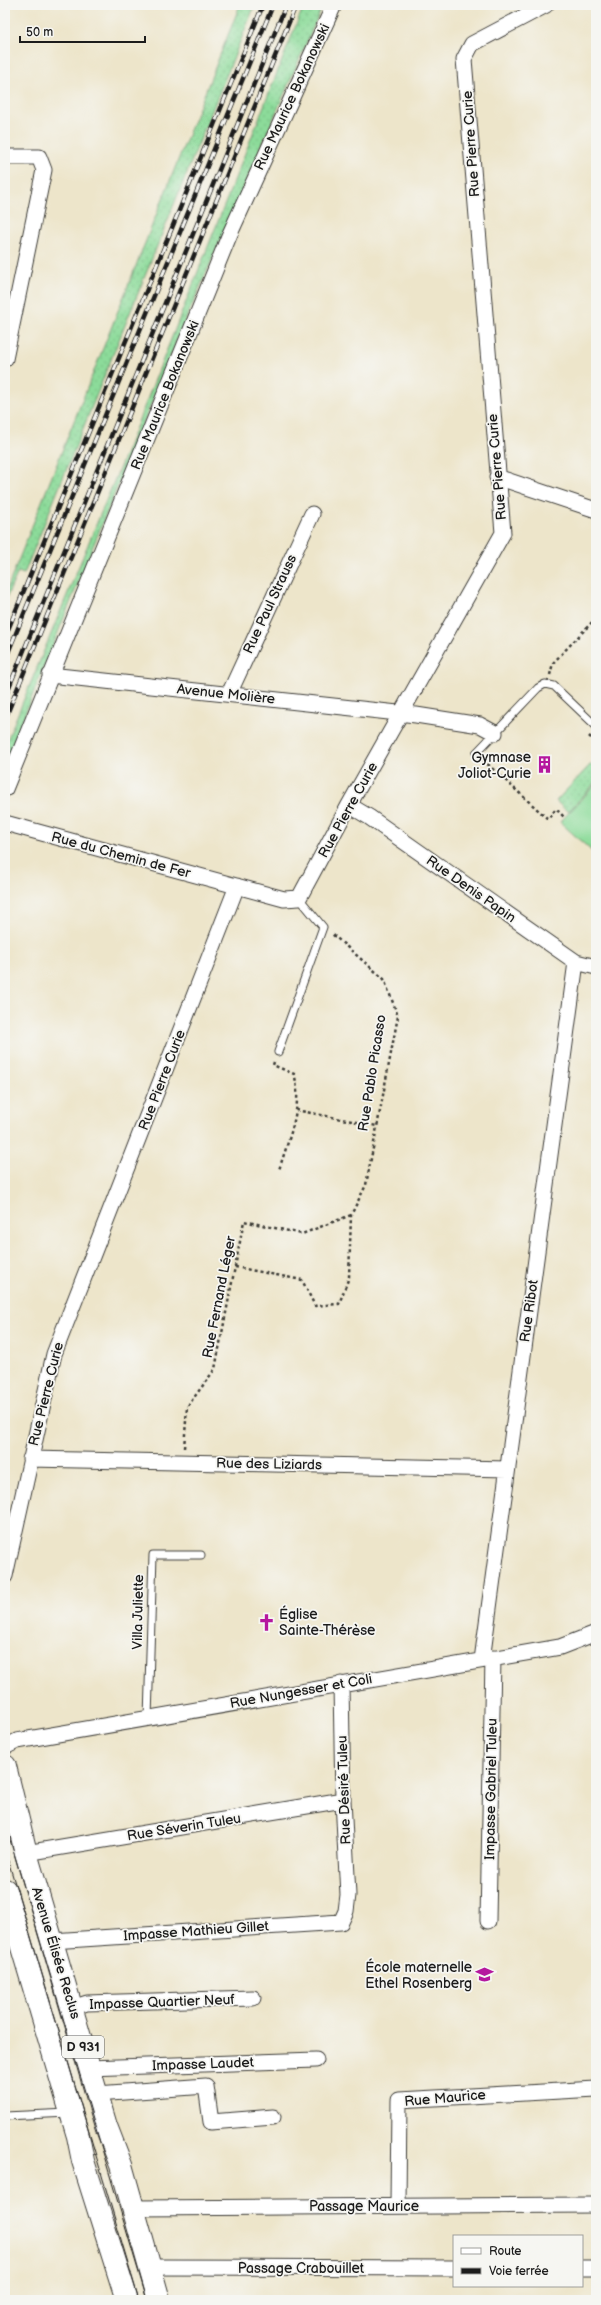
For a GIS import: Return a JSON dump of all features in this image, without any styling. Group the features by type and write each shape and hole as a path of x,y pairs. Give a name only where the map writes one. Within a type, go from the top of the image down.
{"main road":[{"name":"Avenue Élisée Reclus","path":"5,1766 26,1853 106,2126 121,2165 159,2300"},
{"name":"D 931","path":"5,1890 71,2113 83,2161 127,2300"}],"street":[{"name":"Rue Maurice Bokanowski","path":"5,789 229,236 334,5"},
{"name":"Rue Pierre Curie","path":"299,898 349,805 402,714 503,533 497,477 464,59 472,44 541,6"},
{"path":"5,157 39,157 44,170 5,359"},
{"path":"497,477 596,510"},
{"name":"Rue Paul Strauss","path":"229,694 312,514"},
{"name":"Avenue Molière","path":"50,675 402,714 480,725 495,733"},
{"name":"Rue Denis Papin","path":"349,805 369,817 576,962 596,967"},
{"name":"Rue du Chemin de Fer","path":"5,823 237,886"},
{"name":"Rue Pierre Curie","path":"5,1576 54,1354 237,886"},
{"path":"237,886 284,899 299,898"},
{"name":"Rue Ribot","path":"488,1659 508,1469 576,962"},
{"name":"Rue des Liziards","path":"30,1459 508,1469"},
{"name":"Rue Nungesser et Coli","path":"5,1747 17,1741 560,1647 596,1633"},
{"name":"Impasse Gabriel Tuleu","path":"488,1659 488,1921"},
{"name":"Rue Désiré Tuleu","path":"341,1684 343,1800 348,1895 346,1911 341,1922"},
{"name":"Rue Séverin Tuleu","path":"26,1853 343,1800"},
{"name":"Impasse Mathieu Gillet","path":"52,1941 341,1922"},
{"name":"Impasse Quartier Neuf","path":"72,2008 87,2003 253,1998"},
{"name":"Impasse Laudet","path":"89,2068 316,2060"},
{"path":"97,2094 206,2086 211,2122 273,2117"},
{"name":"Rue Maurice","path":"398,2206 399,2100 596,2089"},
{"name":"Passage Maurice","path":"132,2208 596,2205"},
{"name":"Passage Crabouillet","path":"149,2267 453,2268"},
{"path":"583,2268 596,2268"}],"lane":[{"path":"476,753 538,688 548,683 596,726"},
{"path":"278,1052 323,927 299,898"},
{"name":"Villa Juliette","path":"148,1718 153,1555 201,1555"},
{"path":"5,2116 71,2113"}],"path":[{"path":"548,683 553,663 596,618"},
{"path":"592,623 596,625"},
{"path":"476,753 548,819 556,809 564,817"},
{"name":"Rue Pablo Picasso","path":"323,927 384,979 398,1016 366,1185 351,1215"},
{"path":"278,1052 273,1065 294,1074 298,1086 296,1110 279,1170"},
{"path":"296,1110 377,1126"},
{"path":"235,1267 302,1280 315,1306 339,1304 348,1277 351,1215"},
{"name":"Rue Fernand Léger","path":"182,1462 187,1407 215,1369 244,1221 302,1234 351,1215"}],"green space":[{"path":"240,5 255,5 24,574 18,572 5,601 5,594"},
{"path":"304,5 323,5 180,333 5,763 5,745 127,450"},
{"path":"591,764 596,769 596,782 568,812 556,801"},
{"path":"596,784 596,855 560,822"}],"tram line":[{"path":"5,1823 147,2300"},
{"path":"5,1850 139,2300"}],"railway":[{"path":"5,637 263,5"},
{"path":"5,660 273,5"},
{"path":"5,697 286,5"},
{"path":"5,719 296,5"}],"place":[{"name":"Gymnase Joliot-Curie","path":"544,765"},
{"name":"Église Sainte-Thérèse","path":"266,1622"},
{"name":"École maternelle Ethel Rosenberg","path":"485,1975"}]}
